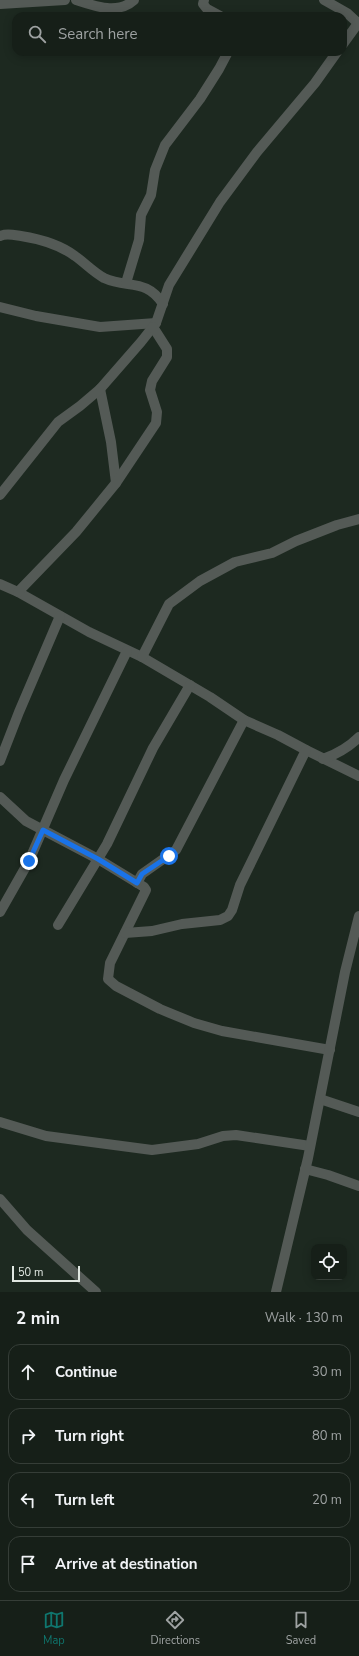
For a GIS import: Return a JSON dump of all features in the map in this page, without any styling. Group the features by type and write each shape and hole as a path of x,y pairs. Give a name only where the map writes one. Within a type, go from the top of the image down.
{"street":[{"path":"0,4 65,0"},
{"path":"76,0 96,7 117,9 130,4 134,0"},
{"path":"204,0 203,4 214,12"},
{"path":"324,0 345,12"},
{"path":"347,13 359,23 347,39"},
{"path":"126,283 139,240 141,214 151,195 155,170 165,145 200,99 226,56"},
{"path":"0,495 58,422 100,389 142,342 154,325 169,285 220,202 257,152 315,83 334,56"},
{"path":"0,236 6,234 36,238 62,247 90,269 105,278 148,288 156,294 163,304"},
{"path":"0,307 36,316 100,327 154,325"},
{"path":"18,592 76,532 116,483 156,423 157,412 150,390 152,381 167,357 168,349 154,325"},
{"path":"100,389 111,442 116,483"},
{"path":"142,657 169,604 200,581 235,562 272,554 296,541 338,525 359,519"},
{"path":"0,584 18,592 89,632 142,657 210,697 244,720 278,735 359,776"},
{"path":"0,761 60,616"},
{"path":"0,912 29,861 64,780 127,651"},
{"path":"58,925 107,844 153,748 190,685"},
{"path":"137,883 142,874 176,850 244,720"},
{"path":"323,759 340,752 359,737"},
{"path":"125,933 152,931 182,924 220,920 228,916 232,910 240,885 306,750"},
{"path":"0,797 26,821 98,859 144,887 146,890 109,969 108,979 116,986 160,1009 194,1023 222,1031 330,1050"},
{"path":"276,1292 305,1169 345,972 359,916"},
{"path":"320,1100 359,1112"},
{"path":"0,1122 46,1136 152,1150 198,1144 223,1136 236,1135 310,1146"},
{"path":"0,1130 14,1126"},
{"path":"305,1169 328,1174 359,1186"},
{"path":"0,1199 27,1230 96,1292"}],"route":[{"path":"29,861 43,830 98,859 137,883 142,874 153,865 169,856"}]}
